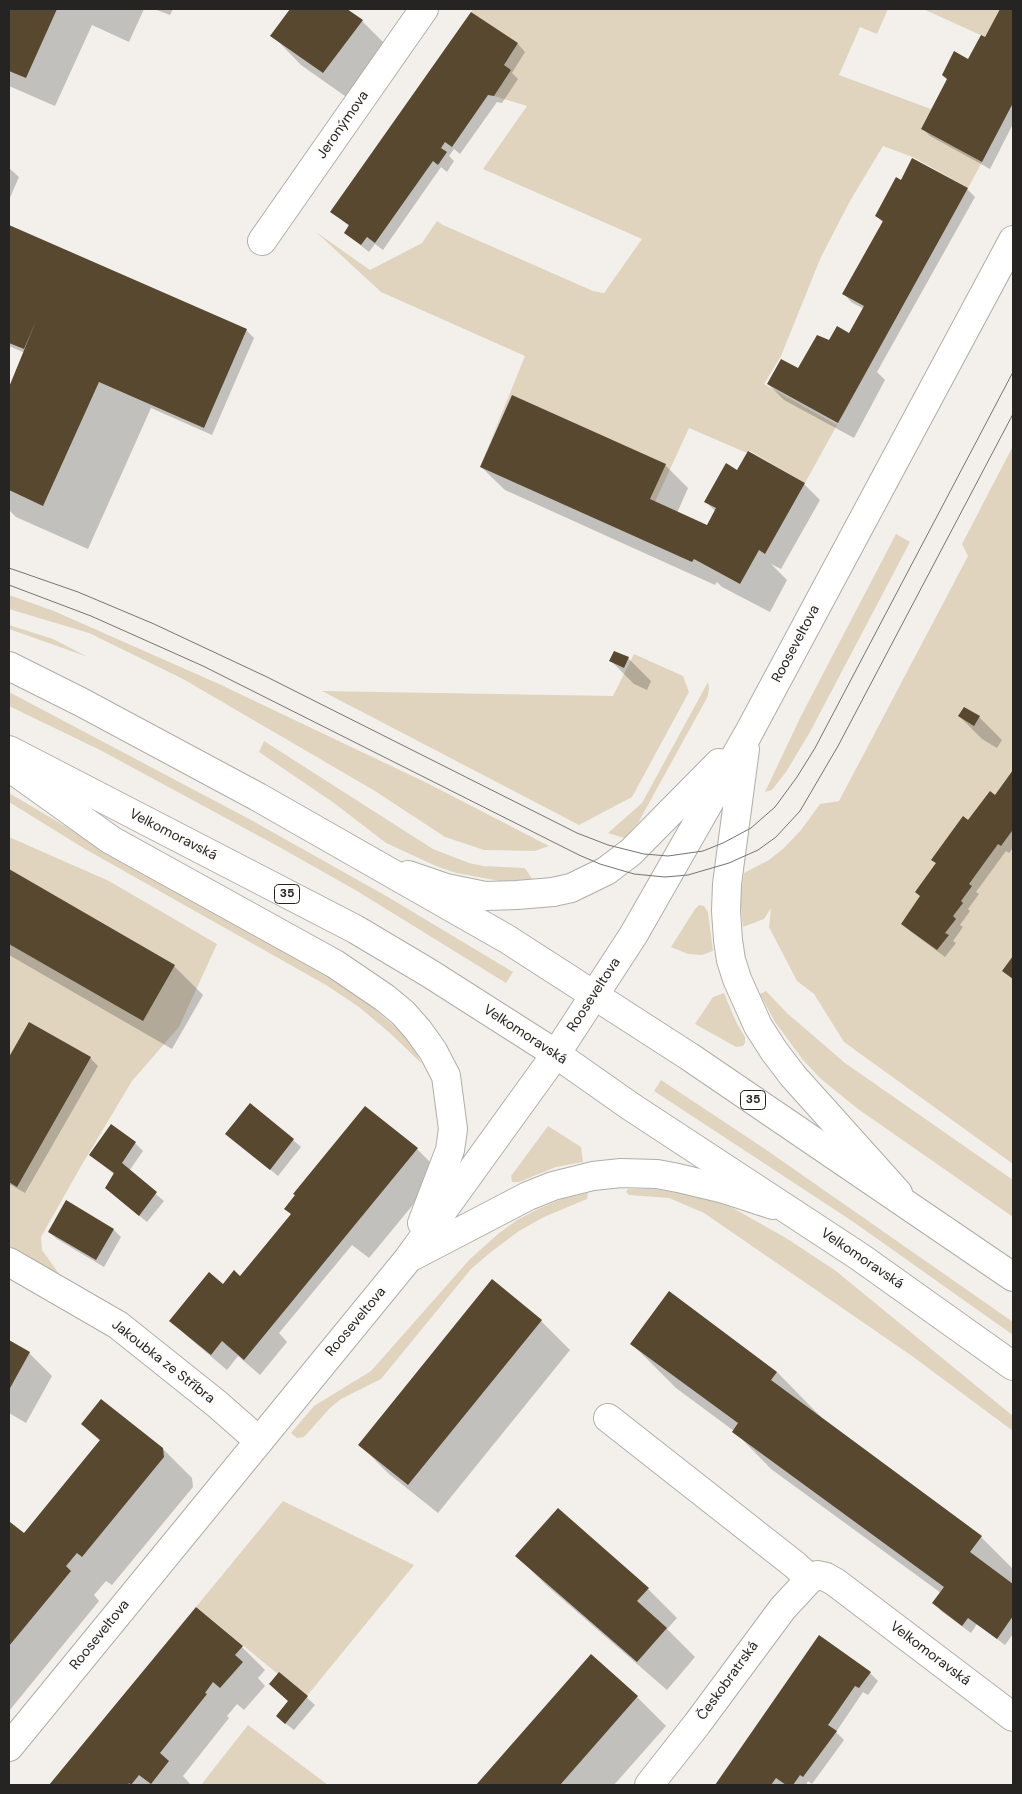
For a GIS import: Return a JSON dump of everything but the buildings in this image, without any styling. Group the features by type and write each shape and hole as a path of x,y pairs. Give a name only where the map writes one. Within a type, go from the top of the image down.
{"main road":[{"name":"Jeronýmova","path":"262,241 424,9"},
{"name":"Rooseveltova","path":"9,1746 408,1259 556,1054 634,934 747,736 1013,240"},
{"name":"35","path":"9,666 81,702 258,797 507,940 595,994 1013,1277"},
{"path":"349,848 414,877 446,888 485,896 517,896 571,888 606,870 631,852 747,736"},
{"path":"747,736 727,884 728,940 737,979 758,1026 774,1051 911,1208"},
{"name":"Velkomoravská","path":"9,750 355,929 430,973 556,1054 630,1106 790,1210 927,1304 1013,1366"},
{"path":"9,767 111,840 335,964 360,980 385,998 418,1030 446,1076 453,1129 450,1150 408,1259"},
{"path":"408,1259 528,1196 553,1186 593,1176 628,1173 678,1178 724,1189 790,1210"},
{"name":"Jakoubka ze Stříbra","path":"9,1262 118,1325 259,1441"},
{"path":"608,1418 796,1565 810,1579"},
{"name":"Velkomoravská","path":"810,1579 817,1575 826,1576 835,1582 1013,1717"},
{"name":"Českobratrská","path":"649,1785 697,1724 771,1623 810,1579"}],"shaded area":[{"path":"473,9 888,9 877,34 860,27 839,75 931,109 921,129 982,162 968,188 915,158 883,146 850,201 821,257 781,356 764,384 837,425 805,483 750,451 747,453 689,428 655,502 650,499 665,464 512,395 480,467 525,356 381,292 316,232 370,270 422,243 437,221 593,291 604,293 642,239 483,169 527,106 494,96 510,70 504,65 518,43 471,12"},
{"path":"923,9 1000,9 985,37"},
{"path":"1013,446 1013,1164 844,1042 814,994 797,981 769,927 771,908 764,919 743,927 740,899 744,873 769,860 784,848 801,830 820,804 839,801 968,556 962,544"},
{"path":"896,534 910,542 810,732 786,772 772,790 765,792 801,716"},
{"path":"9,595 54,611 219,684 427,783 549,846 535,851 484,850 445,837 375,791 183,679 89,633 9,609"},
{"path":"9,625 53,639 88,657 9,629"},
{"path":"634,654 683,676 689,692 632,797 579,825 322,691 613,696"},
{"path":"708,682 708,696 638,823 624,838 608,833 642,803"},
{"path":"9,692 251,820 388,897 513,972 506,983 357,891 281,848 102,751 9,706"},
{"path":"264,741 433,849 469,863 483,866 525,868 533,880 500,881 456,873 386,843 334,803 259,752"},
{"path":"9,793 320,971 348,989 409,1039 422,1064 359,1007 326,985 85,849 9,802"},
{"path":"9,837 109,881 217,944 179,1027 132,1081 41,1237 42,1250 60,1275 9,1246"},
{"path":"699,905 704,906 708,912 713,951 702,955 688,954 671,947 695,909"},
{"path":"766,991 787,1013 845,1063 1013,1180 1013,1217 858,1109 821,1079 803,1060 775,1022 760,994"},
{"path":"724,993 737,1024 745,1037 743,1046 736,1047 695,1024 713,997"},
{"path":"661,1080 765,1149 1013,1322 1013,1335 852,1221 654,1091"},
{"path":"548,1126 581,1147 583,1162 556,1167 519,1182 512,1182 511,1176"},
{"path":"628,1189 654,1189 698,1196 731,1207 786,1238 836,1271 1013,1416 1013,1431 912,1356 704,1213 669,1198 629,1195 626,1192"},
{"path":"588,1193 587,1199 544,1217 519,1231 491,1252 471,1269 381,1379 341,1399 330,1408 304,1437 297,1438 291,1433 314,1406 371,1371 470,1259 498,1234 517,1220 538,1209 562,1199"},
{"path":"283,1501 414,1565 306,1697 196,1607"},
{"path":"248,1725 328,1785 201,1785"}],"tram line":[{"path":"9,568 78,592 154,624 267,677 577,833 608,845 644,854 668,856 703,851 751,828 775,807 797,777 815,748 1013,372"},
{"path":"9,585 91,616 203,666 600,864 634,874 665,877 688,875 729,863 758,850 776,837 800,811 838,746 1013,414"}]}
